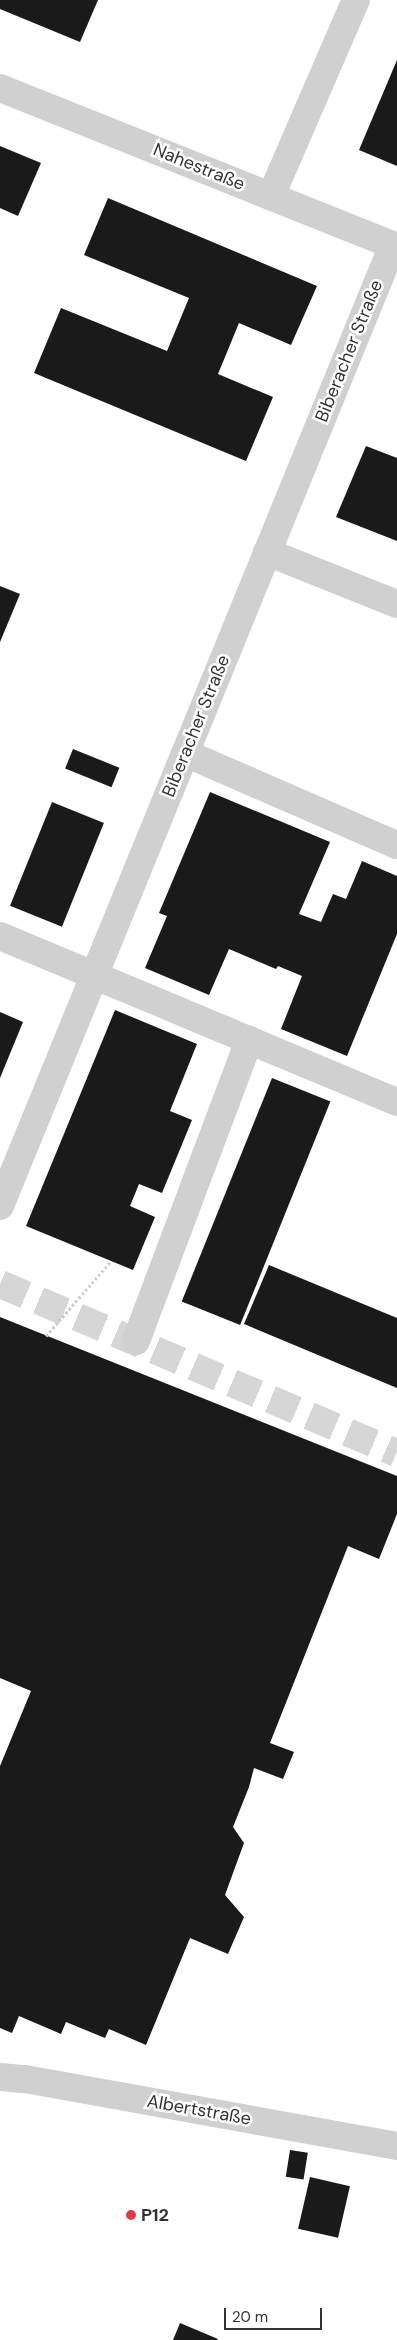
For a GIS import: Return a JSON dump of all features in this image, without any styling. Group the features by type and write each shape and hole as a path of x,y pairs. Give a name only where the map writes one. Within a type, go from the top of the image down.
{"street":[{"path":"271,196 356,0"},
{"name":"Nahestraße","path":"0,88 395,246"},
{"name":"Biberacher Straße","path":"0,1206 267,552 395,246"},
{"path":"267,552 397,604"},
{"path":"185,753 397,844"},
{"path":"0,936 397,1102"},
{"path":"136,1341 249,1040"},
{"name":"Albertstraße","path":"0,2077 25,2079 397,2146"}],"path":[{"path":"46,1336 111,1261"}],"building":[{"path":"0,0 98,0 80,42 0,9"},
{"path":"397,60 397,166 359,150"},
{"path":"0,146 41,163 18,216 0,208"},
{"path":"108,198 317,286 291,345 239,323 218,374 273,397 246,461 34,373 61,308 167,351 189,298 84,255"},
{"path":"366,446 397,458 397,541 336,517"},
{"path":"0,586 20,594 0,642"},
{"path":"73,749 119,768 111,787 65,768"},
{"path":"210,792 330,842 299,914 321,922 333,894 346,899 362,861 397,876 397,934 347,1056 281,1029 302,976 278,966 276,969 229,949 209,995 145,968 167,916 159,913"},
{"path":"52,802 104,823 62,927 10,906"},
{"path":"115,1010 197,1044 170,1111 192,1120 162,1193 139,1184 130,1206 155,1217 133,1270 26,1226"},
{"path":"0,1012 23,1022 0,1078"},
{"path":"272,1078 330,1102 240,1325 182,1301"},
{"path":"269,1265 397,1318 397,1388 244,1324"},
{"path":"0,1317 397,1476 397,1514 379,1559 348,1546 270,1743 294,1752 283,1779 254,1768 249,1787 233,1827 244,1843 225,1895 244,1917 228,1954 190,1938 146,2045 109,2029 105,2038 66,2022 61,2034 19,2016 12,2033 0,2028 0,1766 31,1691 0,1678"},
{"path":"290,2150 308,2153 304,2179 286,2177"},
{"path":"310,2177 350,2186 338,2238 298,2229"},
{"path":"180,2323 218,2339 173,2340"}],"tunnel":[{"path":"0,1284 397,1453"}],"place":[{"name":"P12","path":"131,2215"}]}
